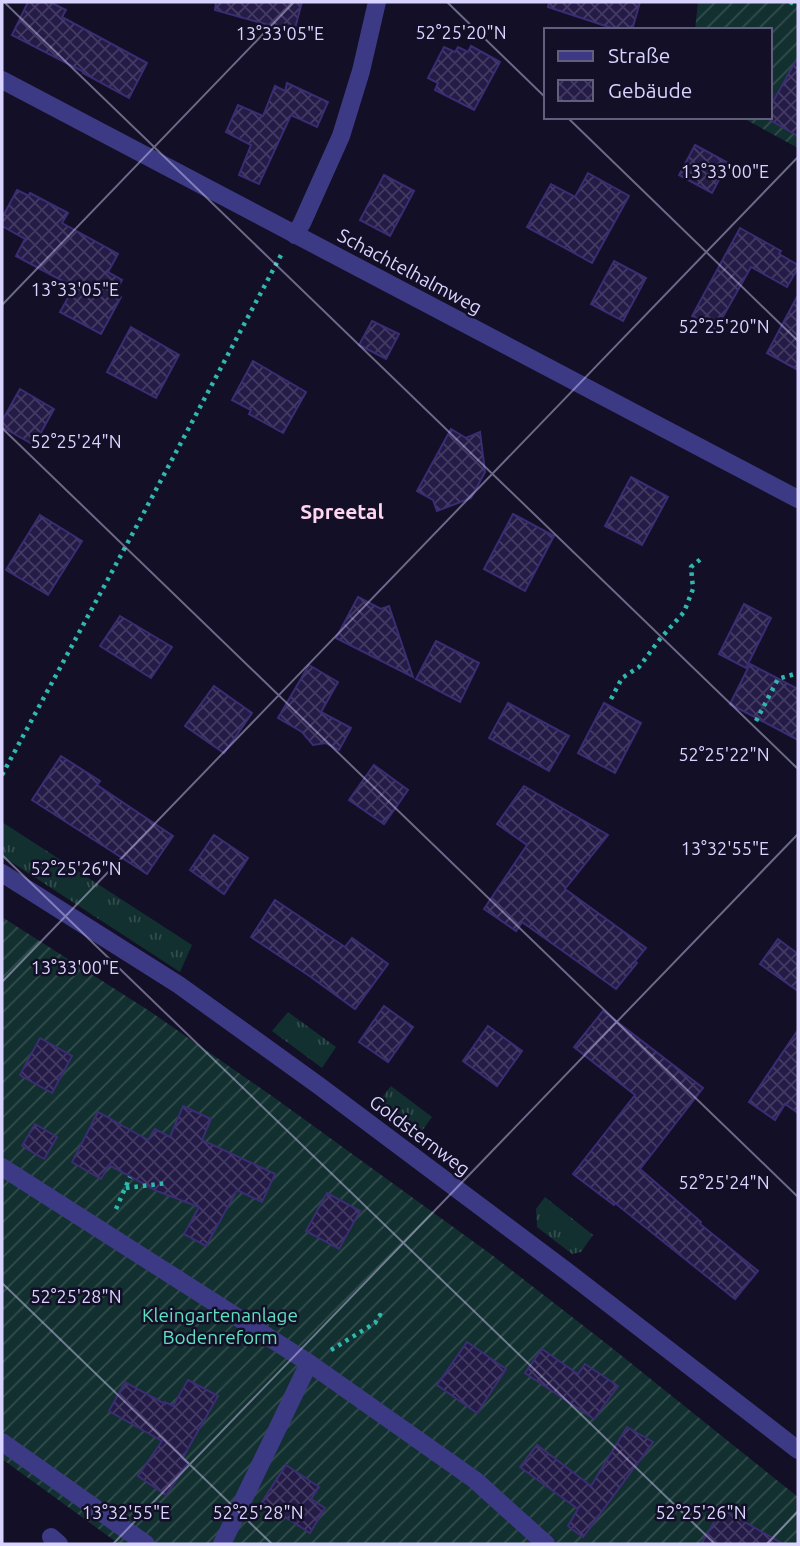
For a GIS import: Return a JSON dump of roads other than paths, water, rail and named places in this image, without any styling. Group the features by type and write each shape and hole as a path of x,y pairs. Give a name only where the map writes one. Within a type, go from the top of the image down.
{"street":[{"path":"295,235 341,136 361,71 377,2"},
{"name":"Schachtelhalmweg","path":"2,80 798,499"},
{"name":"Goldsternweg","path":"2,873 179,985 298,1070 569,1273 798,1451"},
{"path":"2,1167 310,1364 475,1480 546,1544"},
{"path":"222,1544 310,1364"},
{"path":"2,1442 146,1544"}],"district":[{"name":"Spreetal","path":"342,511"}],"park label":[{"name":"Kleingartenanlage Bodenreform","path":"220,1326"}]}
